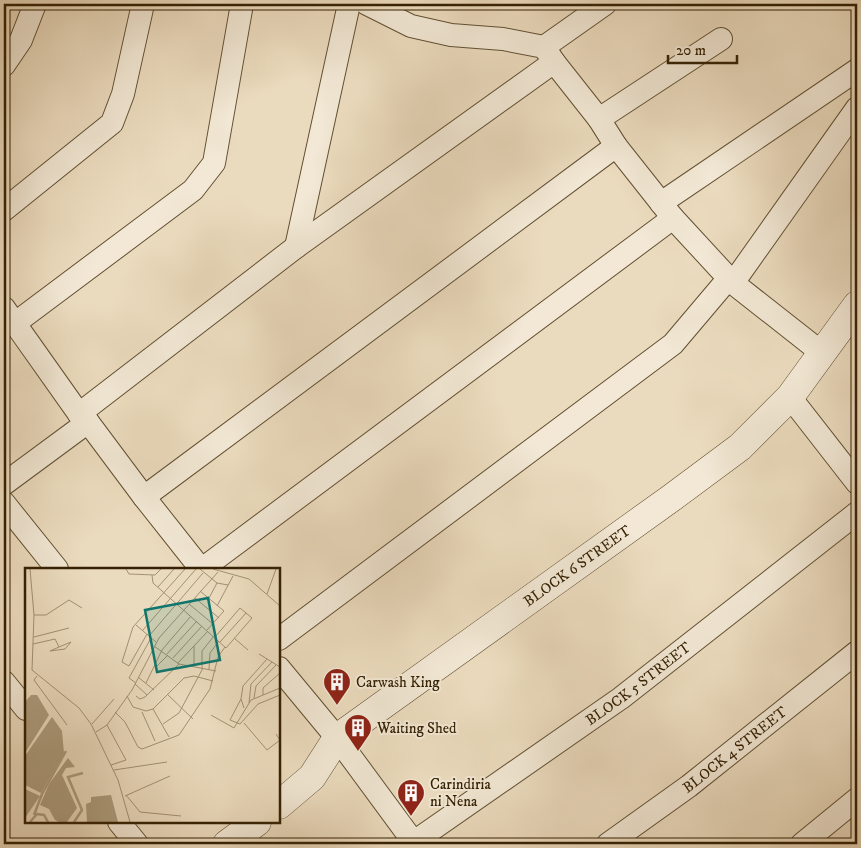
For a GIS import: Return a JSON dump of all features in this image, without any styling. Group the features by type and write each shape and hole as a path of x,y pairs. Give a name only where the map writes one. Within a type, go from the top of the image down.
{"street":[{"path":"4,64 21,40 35,4"},
{"path":"4,210 112,123 123,94 144,4"},
{"path":"201,568 83,418 7,315 193,190 214,163 242,4"},
{"path":"296,247 349,4"},
{"path":"367,4 411,26 451,35 503,39 549,54 600,119 616,146 667,211 731,281 822,353"},
{"path":"4,484 296,247 549,54 605,4"},
{"path":"600,119 721,39"},
{"path":"203,568 667,211 857,70"},
{"path":"280,638 674,344 731,281 857,108"},
{"path":"144,497 616,146"},
{"name":"BLOCK 6 STREET","path":"280,805 312,777 337,738 678,494 740,447 790,397 857,305"},
{"path":"790,397 854,472"},
{"path":"4,503 56,568"},
{"name":"BLOCK 5 STREET","path":"413,844 620,698 857,513"},
{"name":"BLOCK 4 STREET","path":"608,844 689,786 857,652"},
{"path":"280,669 337,738 413,844"},
{"path":"4,682 25,708"},
{"path":"802,844 849,816 857,799"},
{"path":"120,823 137,844"},
{"path":"227,844 256,823"}],"place":[{"name":"Carwash King","path":"337,706"},
{"name":"Waiting Shed","path":"358,752"},
{"name":"Carindiria ni Nena","path":"411,817"}]}
